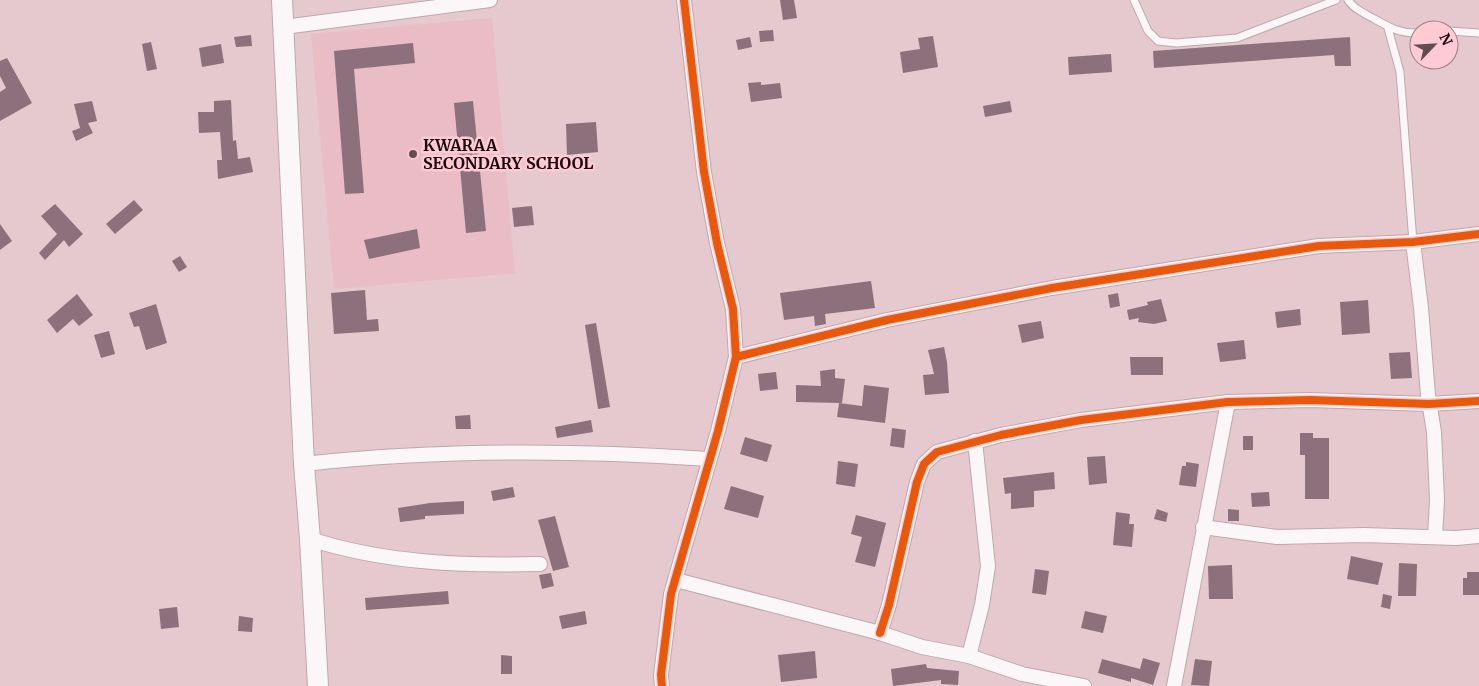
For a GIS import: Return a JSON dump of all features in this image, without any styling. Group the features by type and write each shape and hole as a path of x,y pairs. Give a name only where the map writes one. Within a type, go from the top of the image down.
{"street":[{"path":"282,0 304,464 321,685"},
{"path":"284,27 490,0"},
{"path":"662,686 661,675 667,616 729,392 736,357 733,309 717,244 704,172 684,0"},
{"path":"736,357 887,320 1052,288 1319,246 1413,242 1479,234"},
{"path":"1413,242 1422,308 1429,404 1434,432 1436,473 1435,537"},
{"path":"880,633 890,605 917,482 924,464 937,452 975,440 1081,420 1228,402 1310,400 1429,404 1479,401"},
{"path":"1174,686 1228,402"},
{"path":"969,656 982,604 988,566 975,440"},
{"path":"304,464 391,455 531,453 709,459"},
{"path":"1203,527 1277,537 1479,536"},
{"path":"310,539 332,546 410,560 483,565 540,564"},
{"path":"676,580 880,633 922,647 969,656 1022,674 1084,686"}],"lane":[{"path":"1134,0 1148,31 1158,41 1176,43 1237,38 1336,0"},
{"path":"1348,0 1356,9 1388,28 1409,32"},
{"path":"1388,28 1400,72 1413,242"},
{"path":"1459,32 1479,33"}],"shaded area":[{"name":"KWARAA SECONDARY SCHOOL","path":"492,18 515,273 334,289 311,34"}],"building":[{"path":"780,0 794,0 797,18 783,20"},
{"path":"773,30 774,41 760,42 759,31"},
{"path":"251,35 252,46 236,47 234,37"},
{"path":"933,36 938,67 903,73 900,52 920,49 918,38"},
{"path":"750,37 752,47 738,50 736,40"},
{"path":"1350,37 1351,66 1335,66 1334,55 1154,68 1153,51"},
{"path":"151,42 157,69 147,71 142,44"},
{"path":"413,43 415,63 354,69 364,193 345,194 334,51"},
{"path":"221,44 224,63 202,67 199,48"},
{"path":"1111,54 1112,72 1069,75 1068,57"},
{"path":"7,58 32,103 0,121 0,92 6,88 0,76 0,61"},
{"path":"761,82 761,85 780,83 782,98 751,102 748,83"},
{"path":"231,100 233,141 236,140 238,159 250,157 253,172 218,179 217,160 222,160 220,132 199,133 198,112 214,112 214,101"},
{"path":"92,101 97,121 88,123 93,133 76,141 72,131 80,128 74,104"},
{"path":"473,101 486,231 466,233 454,103"},
{"path":"1010,101 1012,112 985,117 983,106"},
{"path":"596,122 598,152 567,155 566,124"},
{"path":"134,200 143,210 115,234 106,224"},
{"path":"55,204 83,234 69,247 64,240 45,260 39,253 57,234 41,216"},
{"path":"532,206 534,225 514,227 512,208"},
{"path":"0,224 12,241 0,250"},
{"path":"417,229 420,248 369,259 364,240"},
{"path":"180,256 187,267 179,272 172,261"},
{"path":"871,281 875,308 825,314 826,324 815,326 814,316 784,320 780,293"},
{"path":"365,290 367,320 378,319 379,331 334,334 331,293"},
{"path":"1118,293 1120,306 1110,308 1108,295"},
{"path":"77,294 93,315 79,326 73,319 57,333 47,320"},
{"path":"1161,299 1167,321 1154,324 1138,322 1139,318 1129,320 1127,310 1148,305 1147,302"},
{"path":"1368,300 1370,333 1342,335 1340,302"},
{"path":"156,304 167,343 146,350 139,326 134,327 129,313"},
{"path":"1300,309 1301,325 1277,328 1275,312"},
{"path":"1041,321 1044,338 1022,343 1018,325"},
{"path":"596,323 610,407 598,409 585,325"},
{"path":"109,331 115,354 101,358 94,335"},
{"path":"1244,340 1246,359 1220,362 1217,343"},
{"path":"944,347 949,393 925,395 923,375 934,374 928,350"},
{"path":"1410,352 1412,378 1391,379 1389,353"},
{"path":"1130,357 1163,357 1163,375 1131,375"},
{"path":"835,369 835,378 845,379 842,403 796,402 796,385 821,386 820,371"},
{"path":"776,372 778,389 760,391 758,374"},
{"path":"864,385 889,388 885,423 837,417 839,403 862,406"},
{"path":"470,415 471,429 456,429 455,416"},
{"path":"591,420 593,432 557,438 555,427"},
{"path":"892,428 906,430 904,448 890,446"},
{"path":"1300,433 1313,433 1313,438 1329,438 1329,499 1305,499 1305,455 1300,455"},
{"path":"1243,436 1253,436 1253,450 1243,450"},
{"path":"745,437 772,445 767,462 740,454"},
{"path":"1105,456 1107,483 1089,485 1087,457"},
{"path":"838,461 858,464 855,487 836,484"},
{"path":"1186,462 1199,464 1196,487 1179,485 1182,466 1186,466"},
{"path":"1054,472 1055,489 1034,491 1034,507 1011,509 1011,493 1005,494 1003,478"},
{"path":"731,486 764,496 758,518 724,509"},
{"path":"513,487 515,497 493,501 491,491"},
{"path":"1269,492 1270,506 1252,507 1251,493"},
{"path":"464,501 464,514 425,516 425,519 400,522 398,508 430,503"},
{"path":"1157,509 1168,513 1166,522 1154,519"},
{"path":"1228,509 1239,510 1239,521 1228,521"},
{"path":"1116,512 1130,514 1129,524 1134,524 1132,547 1113,545"},
{"path":"856,515 886,523 875,567 855,562 862,537 851,534"},
{"path":"555,516 569,567 553,571 538,520"},
{"path":"1351,556 1383,563 1378,585 1347,579"},
{"path":"1399,563 1417,564 1416,596 1398,596"},
{"path":"1232,565 1233,599 1209,599 1208,566"},
{"path":"1035,569 1049,571 1046,595 1032,593"},
{"path":"1467,572 1479,572 1479,595 1463,595 1463,578 1467,578"},
{"path":"551,573 554,586 542,589 539,575"},
{"path":"448,591 449,604 366,610 365,598"},
{"path":"1383,594 1392,596 1390,609 1381,607"},
{"path":"177,607 179,627 161,629 159,609"},
{"path":"585,611 587,624 562,629 559,616"},
{"path":"1085,611 1107,616 1103,633 1081,628"},
{"path":"239,616 253,618 252,632 238,631"},
{"path":"815,651 817,678 781,682 778,655"},
{"path":"501,655 512,656 512,674 501,674"},
{"path":"1143,658 1160,663 1153,685 1131,678 1131,682 1098,673 1102,659 1140,669"},
{"path":"1195,659 1212,661 1209,686 1191,685"},
{"path":"926,664 927,668 959,671 958,685 941,684 941,680 893,686 891,669"}],"cycle path":[{"path":"662,686 661,675 671,594 718,431 736,357 733,309 717,243 704,172 684,0"},
{"path":"736,357 887,320 1052,288 1319,246 1413,242 1479,234"},
{"path":"880,633 889,605 917,482 924,464 937,452 1001,435 1081,420 1228,402 1310,400 1429,404 1479,401"}],"place":[{"name":"KWARAA SECONDARY SCHOOL","path":"413,154"}]}
